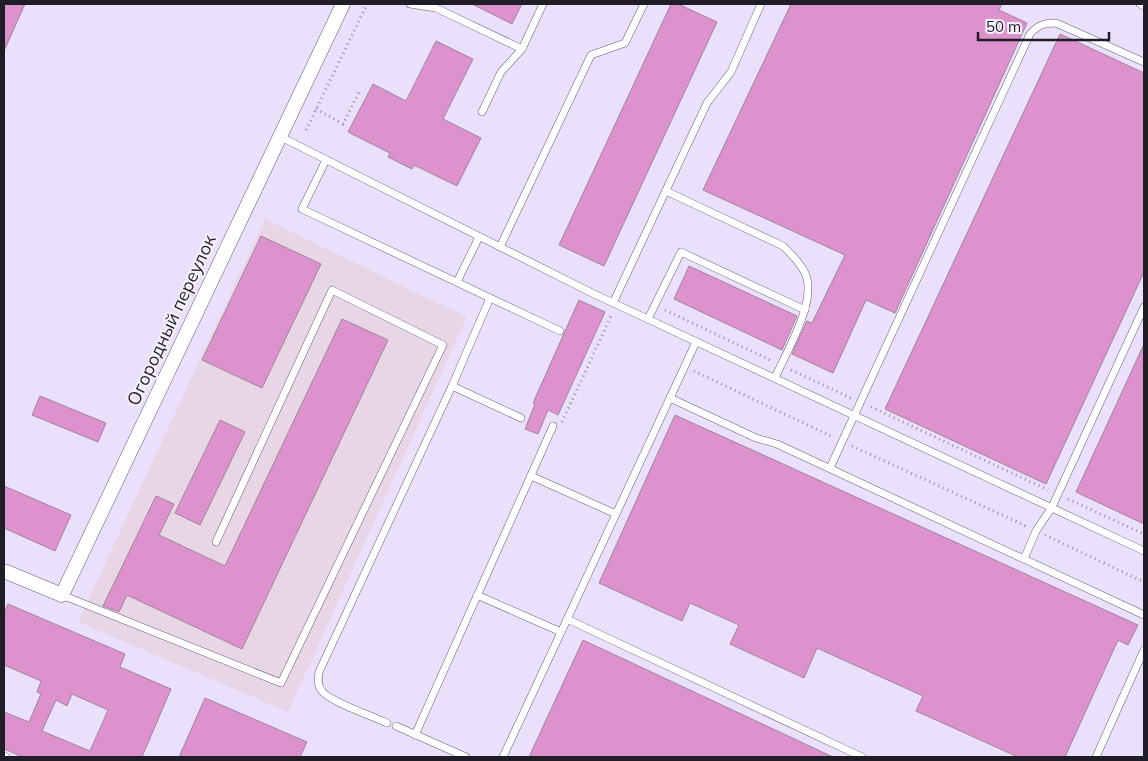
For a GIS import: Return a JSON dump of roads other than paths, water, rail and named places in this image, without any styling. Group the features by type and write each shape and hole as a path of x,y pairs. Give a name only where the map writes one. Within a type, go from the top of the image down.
{"street":[{"name":"Огородный переулок","path":"62,595 342,4"},
{"path":"4,571 62,595"}],"lane":[{"path":"410,4 436,8 522,49"},
{"path":"482,112 501,72 522,49 543,4"},
{"path":"500,247 592,54 625,43 644,4"},
{"path":"615,304 707,103 731,72 762,4"},
{"path":"1140,4 1144,6"},
{"path":"830,468 1030,34 1036,27 1046,23 1056,23 1144,62"},
{"path":"279,136 615,304 1144,551"},
{"path":"326,160 302,209 560,331"},
{"path":"666,191 783,246 797,260 805,274 808,291 805,310 774,378"},
{"path":"457,282 479,237"},
{"path":"648,319 681,252 805,310"},
{"path":"62,595 281,683 443,345 332,290 216,542"},
{"path":"388,723 330,698 321,691 318,682 319,672 452,386 490,298"},
{"path":"1024,559 1036,531 1052,507 1144,307"},
{"path":"503,757 696,342"},
{"path":"452,386 521,418"},
{"path":"670,398 756,438 777,444 830,468 1144,615"},
{"path":"415,735 553,426"},
{"path":"531,476 616,514"},
{"path":"477,595 561,632"},
{"path":"567,619 862,757"},
{"path":"1096,757 1144,650"},
{"path":"396,726 466,757"}]}
